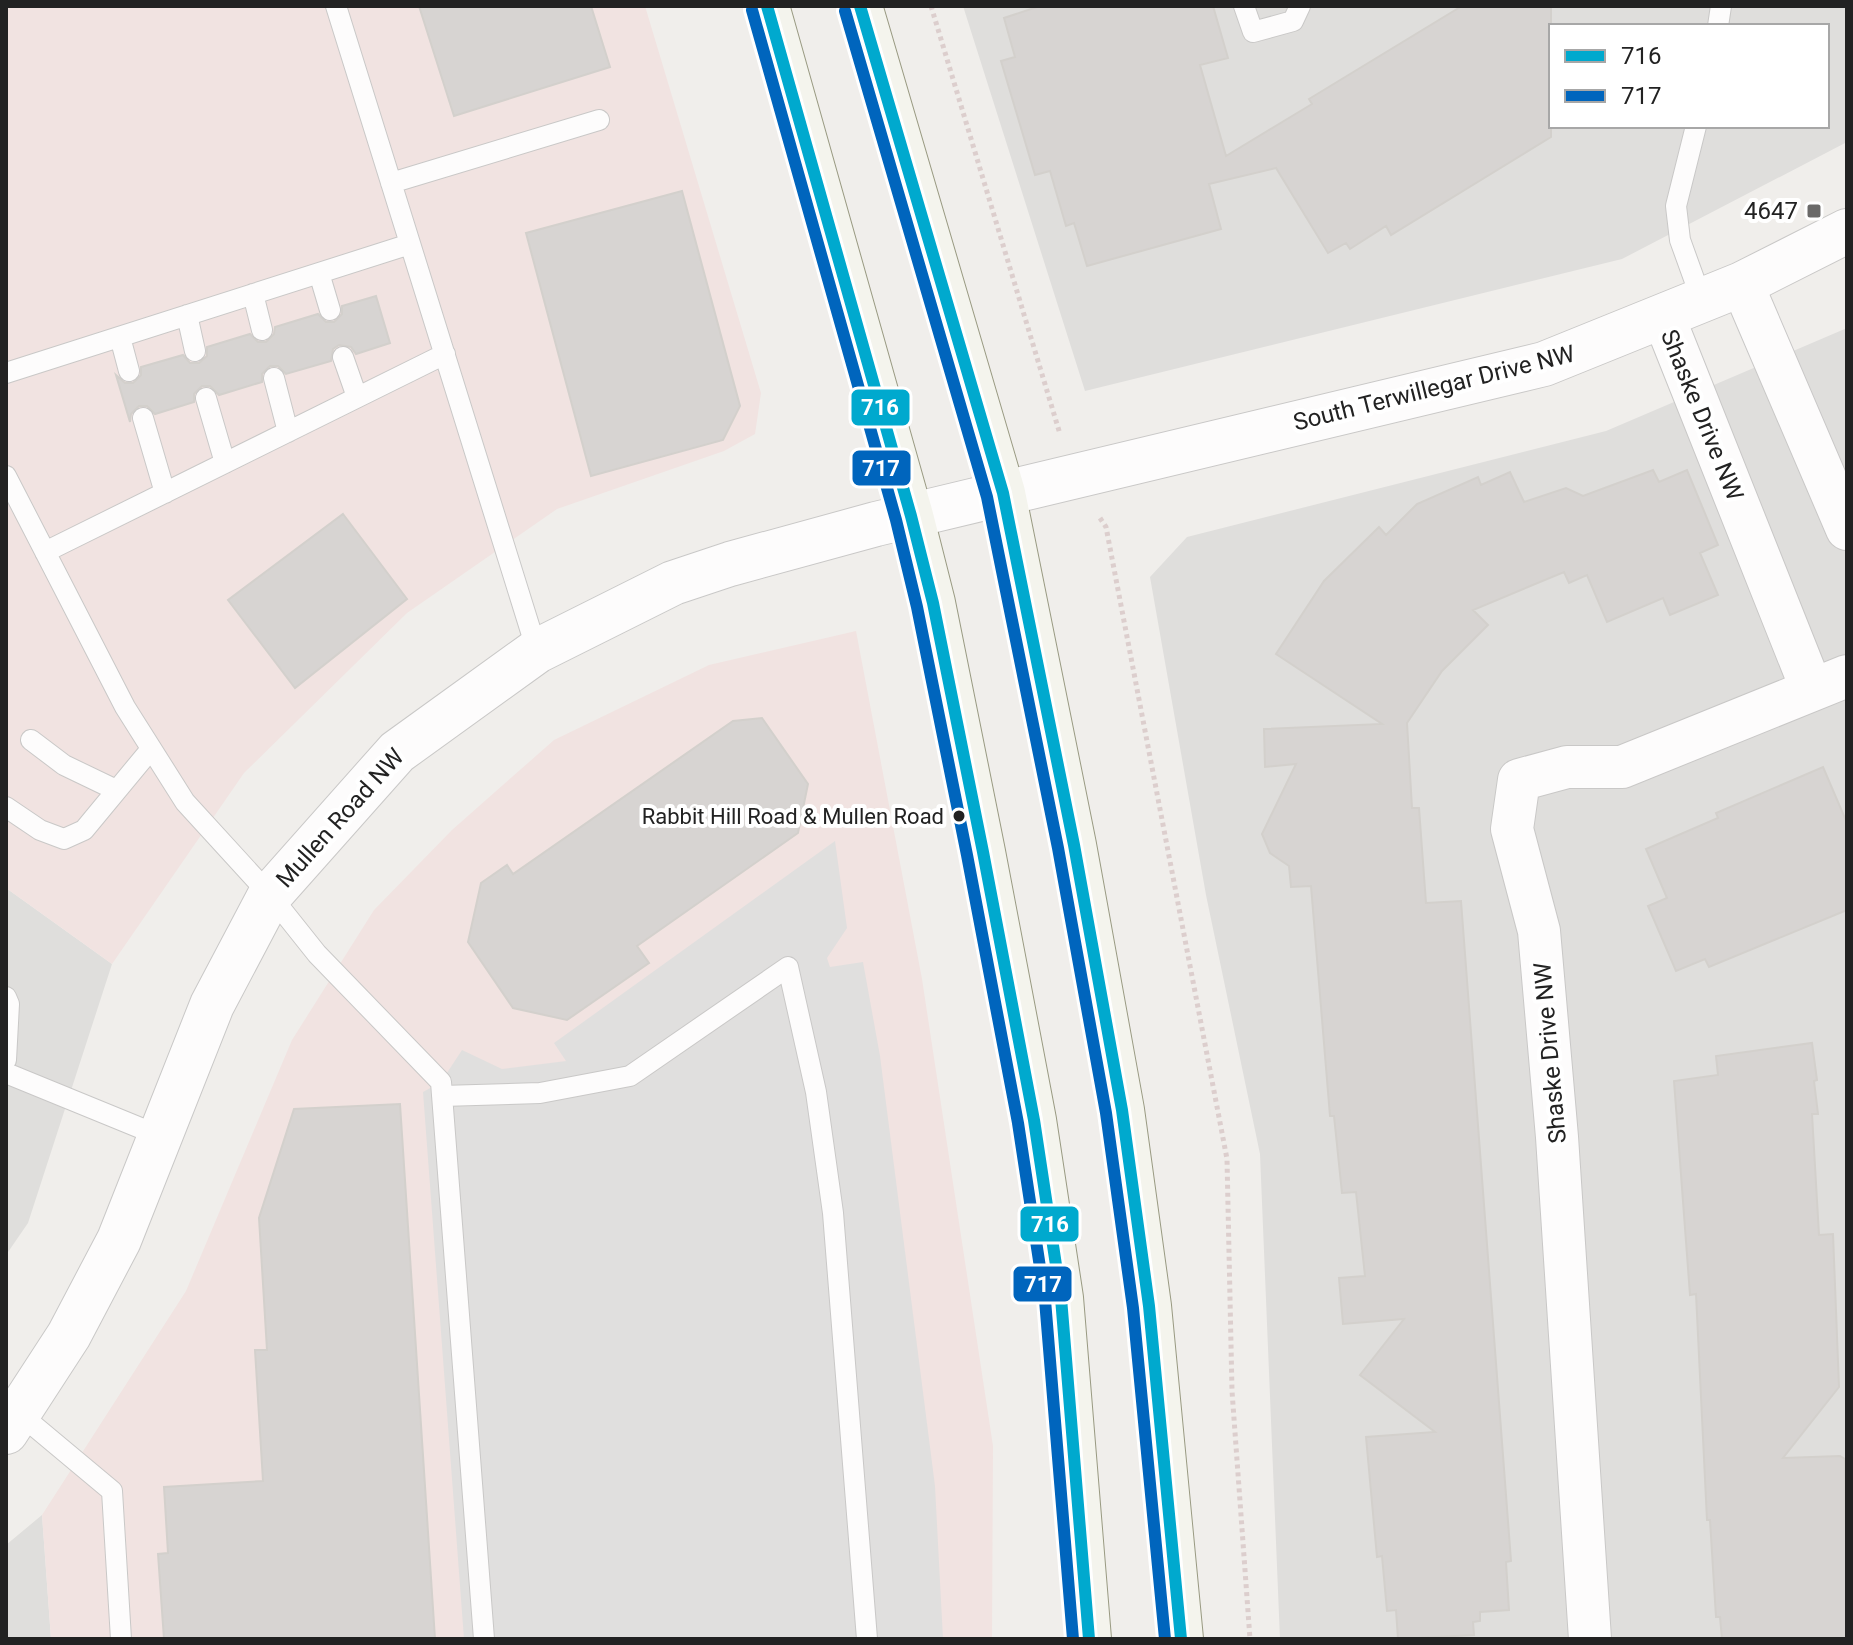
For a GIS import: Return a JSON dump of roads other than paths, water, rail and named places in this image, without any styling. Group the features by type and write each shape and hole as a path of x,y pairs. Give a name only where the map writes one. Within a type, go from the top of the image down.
{"main road":[{"path":"767,6 911,516 939,634 1034,1120 1061,1298 1089,1639"},
{"path":"860,6 1003,493 1122,1110 1149,1306 1181,1639"}],"street":[{"name":"South Terwillegar Drive NW","path":"1003,493 1544,364 1683,310 1847,231"},
{"path":"1742,284 1847,529"},
{"name":"Shaske Drive NW","path":"1590,1639 1557,1137 1539,931 1512,829 1519,780 1567,767 1622,767 1829,683 1683,310"},
{"name":"Mullen Road NW","path":"13,1424 69,1335 119,1240 212,1005 270,895 397,752 537,651 673,583 730,564 1003,493"}],"lane":[{"path":"336,6 537,651"},
{"path":"1244,6 1253,32 1293,21 1300,6"},
{"path":"391,183 599,120"},
{"path":"1683,310 1676,206 1696,128"},
{"path":"6,373 410,244"},
{"path":"319,273 330,310"},
{"path":"253,294 262,330"},
{"path":"187,315 195,351"},
{"path":"120,337 129,371"},
{"path":"45,552 445,354"},
{"path":"343,357 357,397"},
{"path":"274,378 288,432"},
{"path":"206,398 225,463"},
{"path":"143,418 165,493"},
{"path":"6,476 12,503 45,552 125,707 185,802 270,895 317,954 441,1082 484,1639"},
{"path":"31,740 64,765 116,790"},
{"path":"6,807 40,830 64,839 84,830 151,749"},
{"path":"442,1096 540,1093 630,1076 788,967 816,1092 833,1213 867,1639"},
{"path":"6,997 9,1004 6,1060"},
{"path":"6,1073 160,1136"},
{"path":"13,1424 112,1491 121,1639"}],"place":[{"name":"4647","path":"1814,211"},
{"name":"Rabbit Hill Road & Mullen Road","path":"959,816"}]}
